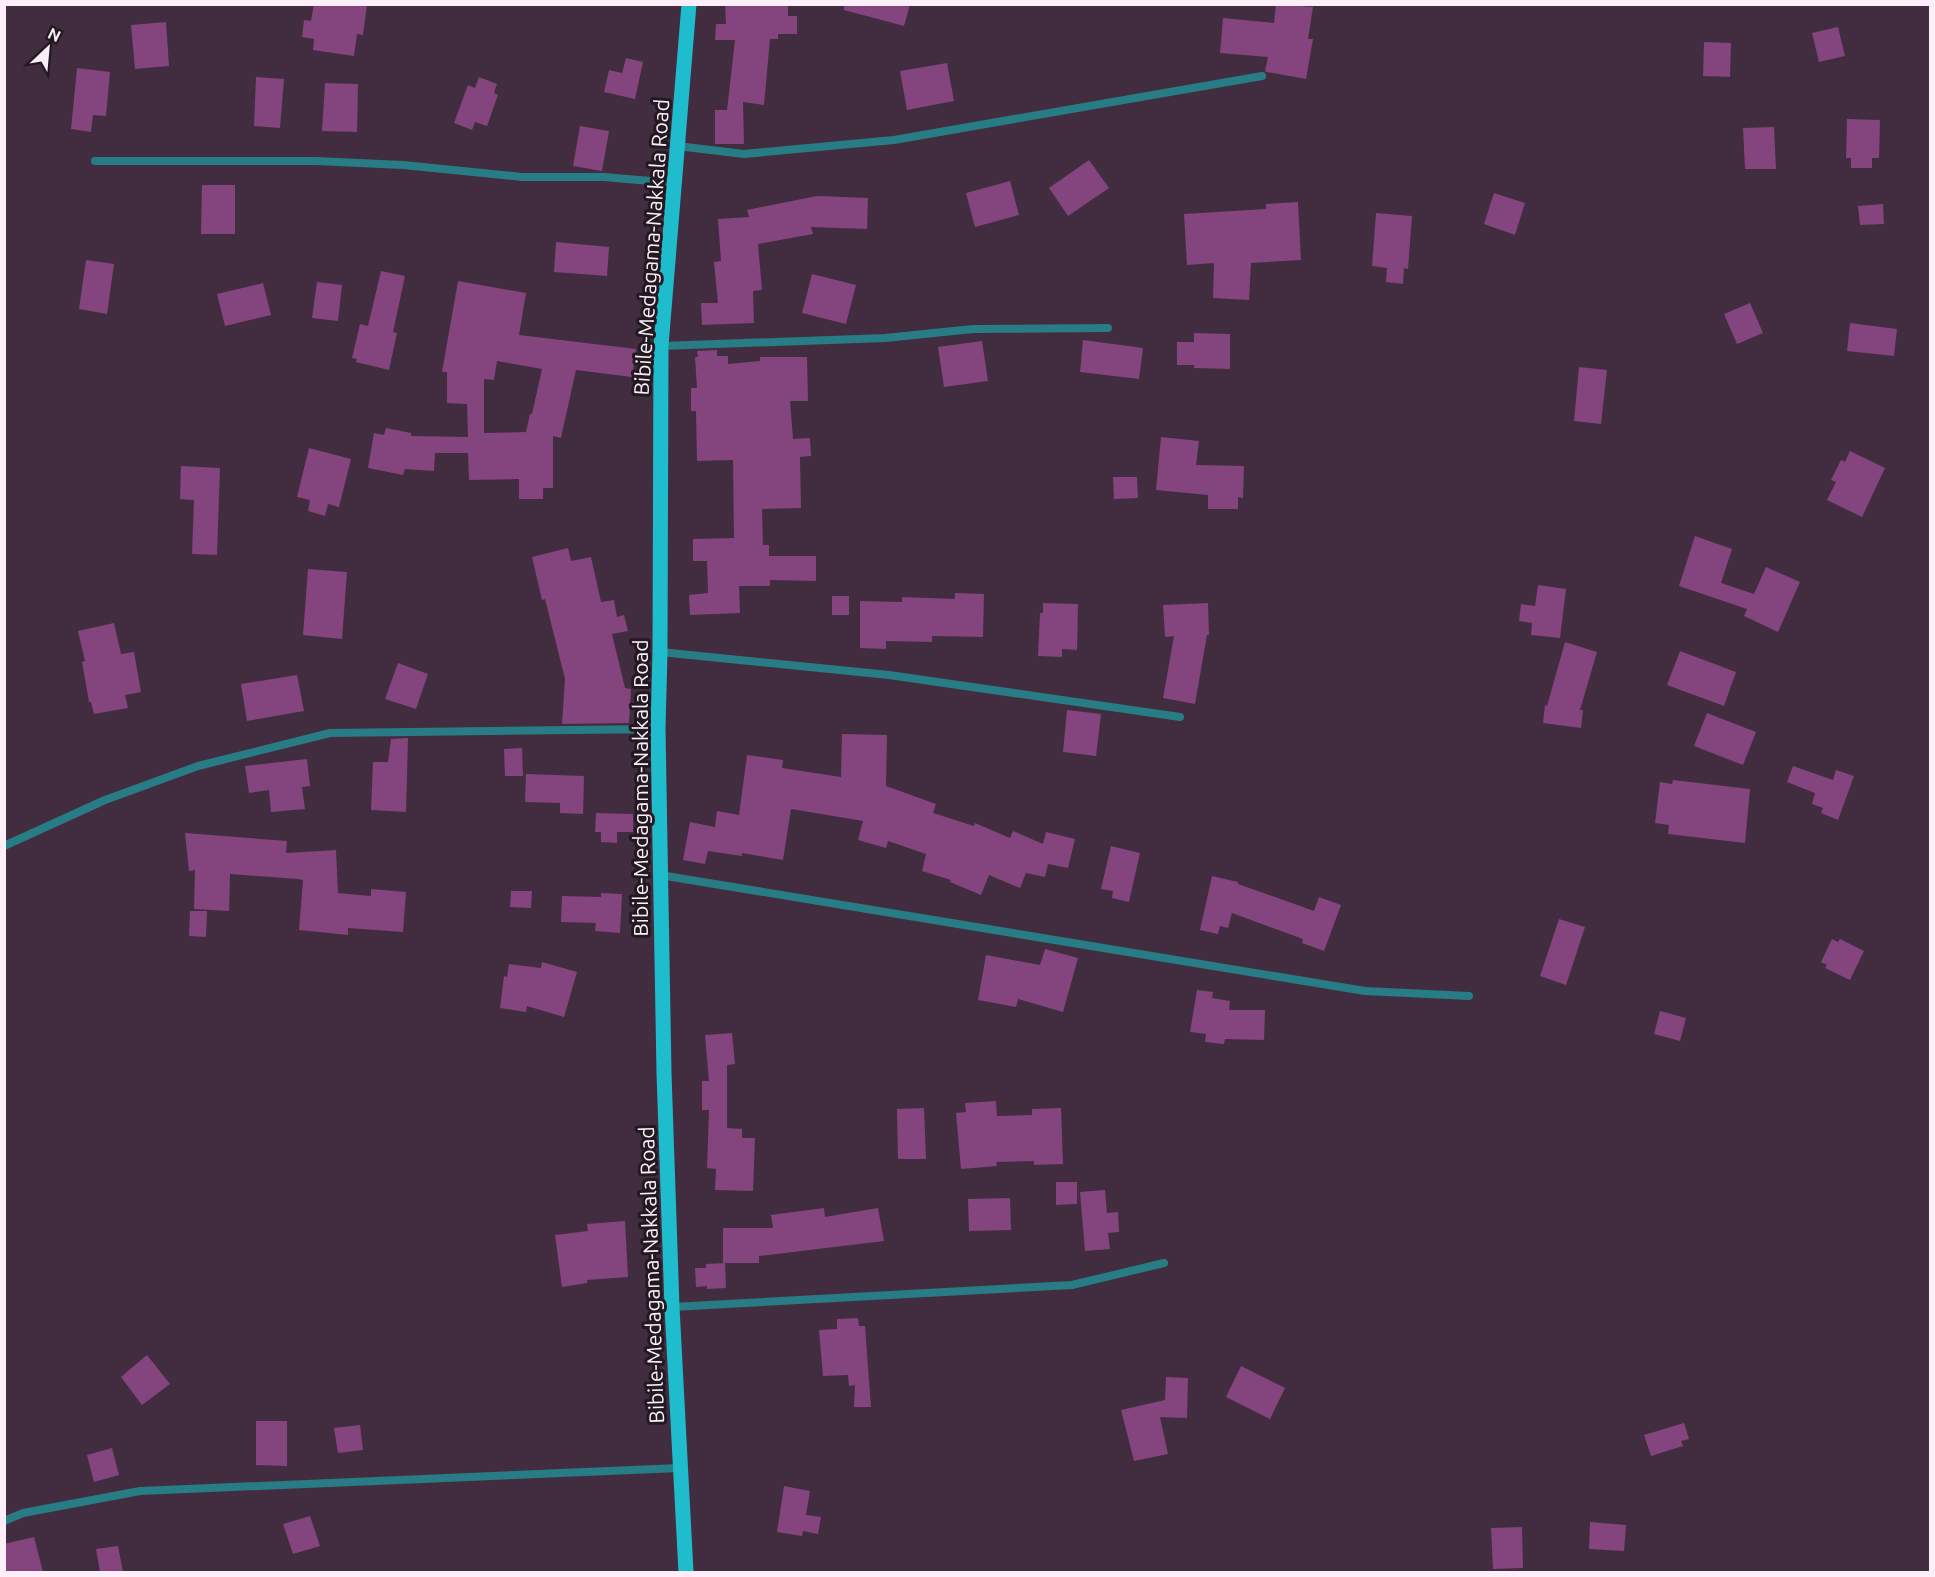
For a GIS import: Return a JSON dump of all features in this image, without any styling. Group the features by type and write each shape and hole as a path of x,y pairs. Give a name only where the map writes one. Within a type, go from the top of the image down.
{"main road":[{"name":"Bibile-Medagama-Nakkala Road","path":"686,1572 672,1307 664,1073 658,729 661,346 689,4"}],"lane":[{"path":"677,146 744,154 894,140 1262,76"},
{"path":"95,161 316,161 403,165 522,177 604,177 673,183"},
{"path":"661,346 885,338 973,329 1108,328"},
{"path":"660,652 889,675 1180,717"},
{"path":"4,846 105,800 198,766 330,733 658,729"},
{"path":"660,875 1365,991 1469,996"},
{"path":"672,1307 1072,1285 1164,1263"},
{"path":"4,1521 23,1513 140,1491 680,1468"}],"building":[{"path":"314,4 367,4 363,35 357,34 354,56 313,50 314,39 302,37 304,20 311,21"},
{"path":"725,4 788,4 788,16 797,16 797,34 778,34 778,39 770,39 764,105 743,102 744,144 715,144 715,110 727,110 735,40 715,40 716,24 726,24"},
{"path":"844,4 910,4 904,26 844,10"},
{"path":"1276,4 1313,7 1308,39 1313,39 1306,79 1265,71 1268,57 1220,53 1223,18 1274,23"},
{"path":"166,22 169,66 135,69 131,25"},
{"path":"1838,27 1845,56 1819,62 1812,33"},
{"path":"1704,42 1731,43 1730,77 1703,76"},
{"path":"626,58 643,62 635,99 604,92 609,70 622,73"},
{"path":"947,63 954,101 907,110 900,71"},
{"path":"77,68 110,72 106,116 93,115 91,132 71,129"},
{"path":"256,77 284,79 280,128 254,126"},
{"path":"479,77 497,84 494,93 498,95 487,126 475,122 472,130 454,123 468,85 475,88"},
{"path":"325,83 358,84 357,132 322,131"},
{"path":"1847,119 1880,120 1879,158 1872,158 1872,168 1851,168 1851,158 1846,158"},
{"path":"580,126 609,131 602,171 573,166"},
{"path":"1774,127 1776,169 1745,169 1743,128"},
{"path":"1089,160 1109,188 1068,216 1049,188"},
{"path":"1010,181 1019,215 975,227 966,193"},
{"path":"202,185 235,185 235,234 201,234"},
{"path":"1494,193 1525,203 1515,235 1484,224"},
{"path":"817,196 868,198 867,229 811,227 813,234 758,244 762,290 753,291 754,323 702,325 701,303 718,303 714,262 721,261 718,219 749,217 747,210"},
{"path":"1298,202 1301,260 1251,263 1249,300 1213,298 1214,263 1187,265 1184,214 1266,209 1266,204"},
{"path":"1883,204 1884,224 1860,225 1858,206"},
{"path":"1376,213 1412,216 1408,269 1404,268 1403,284 1386,282 1387,268 1372,266"},
{"path":"556,242 609,247 607,276 554,272"},
{"path":"86,260 114,264 107,314 79,309"},
{"path":"381,271 405,276 393,332 397,333 389,370 356,362 357,359 352,358 360,324 368,326"},
{"path":"812,274 856,285 846,324 802,313"},
{"path":"458,281 526,293 519,335 636,349 632,377 576,370 561,438 553,436 553,488 543,488 543,499 519,499 519,479 469,480 468,453 435,453 434,471 405,469 403,475 368,468 374,433 384,435 386,428 411,433 411,436 468,437 467,404 447,403 447,372 442,372","holes":["497,361 542,369 526,432 484,433 484,379 494,380"]},
{"path":"317,282 342,285 338,321 312,318"},
{"path":"263,283 271,315 225,326 217,294"},
{"path":"1750,303 1763,333 1737,344 1724,314"},
{"path":"1850,323 1897,329 1894,356 1847,351"},
{"path":"1194,333 1230,334 1230,369 1177,365 1177,342 1194,342"},
{"path":"1083,340 1143,348 1139,379 1080,372"},
{"path":"982,341 988,381 944,387 938,347"},
{"path":"717,350 717,356 728,356 728,364 760,361 760,357 807,357 808,401 790,401 793,439 810,438 811,456 800,457 801,508 762,509 763,545 769,545 769,556 816,556 816,581 770,580 770,586 739,586 740,613 690,615 689,595 708,593 707,561 693,561 693,539 734,538 733,460 697,461 696,411 691,411 691,388 697,388 695,357 698,357 697,351"},
{"path":"1579,367 1607,370 1601,424 1574,421"},
{"path":"1161,437 1199,441 1196,465 1244,466 1243,498 1238,497 1238,509 1208,509 1208,495 1156,490"},
{"path":"309,448 351,459 339,507 328,504 325,516 308,511 310,500 297,497"},
{"path":"1850,451 1885,468 1862,517 1827,500 1836,482 1831,480 1841,460 1845,462"},
{"path":"181,466 220,468 217,555 192,554 194,500 180,499"},
{"path":"1113,477 1137,477 1138,498 1114,499"},
{"path":"1695,536 1732,549 1721,583 1754,594 1766,567 1800,582 1778,632 1744,616 1747,609 1679,586"},
{"path":"568,548 571,561 591,557 601,602 614,600 617,617 624,615 628,631 612,634 625,688 631,689 629,723 562,724 565,679 532,557"},
{"path":"308,569 347,572 342,639 303,635"},
{"path":"1538,585 1566,589 1560,638 1531,635 1532,623 1519,621 1521,604 1535,606"},
{"path":"955,593 984,594 983,637 932,636 932,642 886,641 886,649 860,648 860,601 902,602 902,597 955,599"},
{"path":"832,596 849,596 849,615 832,615"},
{"path":"1043,603 1078,604 1077,650 1062,649 1062,657 1038,656 1040,613 1043,613"},
{"path":"1208,603 1209,635 1207,635 1195,704 1163,698 1174,636 1165,637 1163,605"},
{"path":"114,623 121,654 134,652 141,692 125,695 128,708 94,714 91,702 89,702 82,662 85,661 78,631"},
{"path":"1565,642 1597,652 1580,710 1583,710 1581,728 1543,723 1545,705 1547,706"},
{"path":"1680,651 1736,672 1724,706 1667,685"},
{"path":"398,663 428,674 416,709 385,699"},
{"path":"297,675 304,711 247,721 241,684"},
{"path":"1067,710 1101,714 1096,756 1063,752"},
{"path":"1707,713 1756,732 1743,765 1694,746"},
{"path":"842,734 887,735 886,786 936,804 933,813 974,826 975,823 1010,838 1013,831 1043,844 1046,832 1075,839 1068,868 1048,864 1045,877 1026,873 1020,888 989,875 981,895 950,882 951,880 922,871 926,854 888,841 886,848 858,840 863,821 791,809 783,860 742,853 742,856 708,851 705,864 683,860 690,822 715,827 717,811 739,815 747,755 783,760 782,768 841,777"},
{"path":"408,738 406,812 371,810 373,762 388,762 391,739"},
{"path":"522,748 523,776 505,776 504,749"},
{"path":"307,759 310,786 302,787 305,809 271,812 269,790 249,793 245,766"},
{"path":"1793,766 1833,780 1836,770 1854,776 1838,820 1821,813 1823,808 1812,804 1815,793 1787,782"},
{"path":"526,774 584,776 583,814 560,813 560,803 525,802"},
{"path":"1673,780 1750,789 1745,843 1668,834 1669,825 1655,823 1660,782 1672,784"},
{"path":"596,813 633,814 633,832 617,832 617,843 601,842 601,832 595,832"},
{"path":"185,833 287,841 286,853 336,850 338,893 371,896 371,889 406,892 403,932 348,928 348,935 299,930 303,880 298,879 230,874 229,911 194,909 195,870 189,871"},
{"path":"1111,846 1140,853 1129,902 1112,898 1113,891 1101,889"},
{"path":"1212,876 1238,882 1238,884 1314,911 1319,897 1341,905 1324,951 1302,943 1303,939 1232,913 1228,928 1220,926 1218,934 1200,930"},
{"path":"511,891 532,891 531,908 510,907"},
{"path":"601,893 622,894 620,933 595,931 596,923 561,922 562,896 601,897"},
{"path":"190,911 207,911 206,937 189,936"},
{"path":"1559,919 1585,927 1566,985 1540,976"},
{"path":"1832,939 1838,942 1840,939 1864,951 1850,980 1825,968 1827,965 1821,962"},
{"path":"1045,949 1078,958 1063,1012 1018,999 1016,1007 978,1000 986,955 1040,965"},
{"path":"542,962 577,972 564,1017 527,1006 526,1012 500,1008 504,976 507,977 509,964 541,968"},
{"path":"1197,990 1213,992 1212,998 1230,1001 1229,1010 1265,1010 1264,1040 1225,1039 1224,1044 1205,1042 1206,1034 1190,1032"},
{"path":"1660,1011 1686,1018 1680,1041 1654,1034"},
{"path":"732,1033 735,1064 727,1065 727,1128 742,1129 742,1138 755,1138 753,1191 715,1190 716,1169 707,1168 709,1110 702,1110 702,1081 709,1081 705,1035"},
{"path":"996,1101 997,1116 1032,1115 1032,1109 1061,1108 1063,1164 1034,1165 1034,1161 996,1162 997,1166 961,1169 956,1113 966,1112 965,1103"},
{"path":"924,1108 926,1159 898,1159 897,1109"},
{"path":"1056,1182 1077,1182 1077,1204 1056,1205"},
{"path":"1105,1190 1107,1213 1118,1212 1119,1232 1108,1233 1110,1249 1085,1251 1080,1192"},
{"path":"1010,1198 1011,1230 969,1231 968,1199"},
{"path":"824,1208 825,1217 878,1208 884,1241 759,1256 759,1263 723,1263 723,1228 773,1228 771,1215"},
{"path":"625,1221 628,1277 587,1280 587,1283 562,1287 555,1235 588,1231 587,1224"},
{"path":"725,1263 726,1288 696,1287 695,1268 706,1268 706,1264"},
{"path":"858,1318 859,1326 865,1326 871,1407 854,1407 855,1385 849,1386 848,1375 823,1376 819,1330 837,1329 837,1319"},
{"path":"147,1355 170,1384 142,1405 121,1377"},
{"path":"1241,1366 1285,1388 1270,1419 1226,1397"},
{"path":"1166,1377 1188,1378 1187,1418 1160,1417 1168,1454 1134,1461 1121,1410 1165,1400"},
{"path":"256,1421 287,1421 287,1466 256,1465"},
{"path":"1684,1423 1689,1439 1681,1441 1683,1446 1651,1456 1644,1435"},
{"path":"360,1425 363,1450 338,1453 334,1428"},
{"path":"112,1448 119,1475 94,1482 87,1455"},
{"path":"784,1486 810,1491 806,1515 821,1517 818,1534 803,1531 802,1536 777,1532"},
{"path":"310,1516 320,1546 293,1554 283,1524"},
{"path":"1590,1522 1626,1525 1624,1551 1589,1549"},
{"path":"1522,1527 1523,1568 1493,1569 1491,1528"},
{"path":"34,1537 43,1572 4,1572 4,1544"},
{"path":"118,1546 123,1572 100,1572 96,1549"}]}
